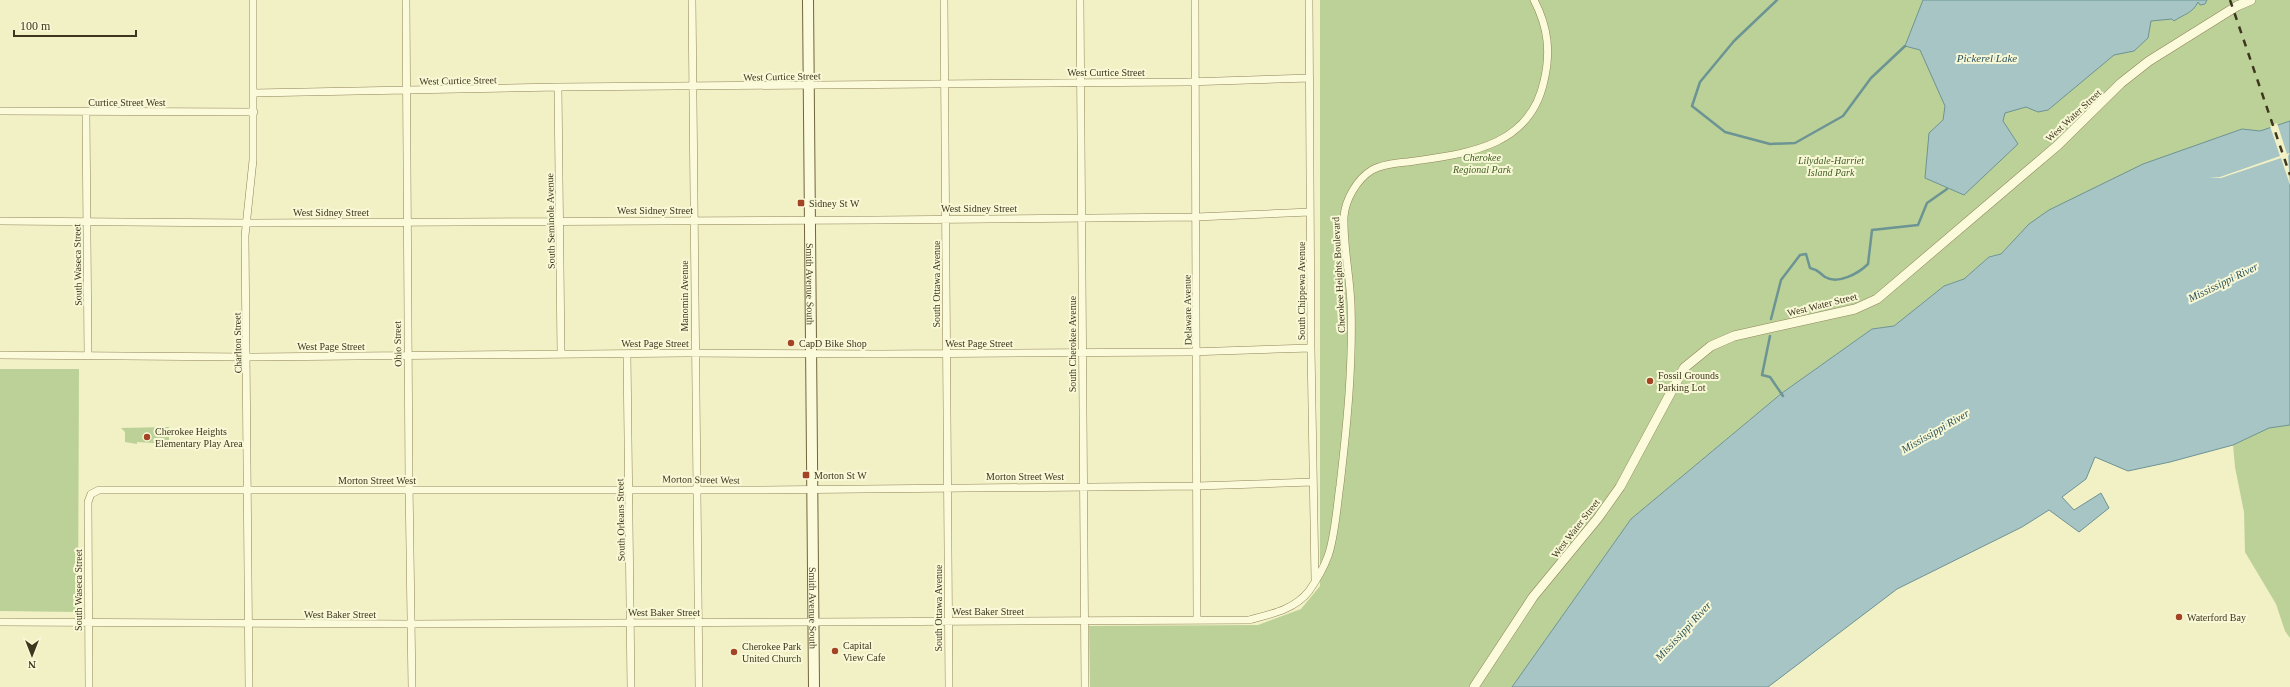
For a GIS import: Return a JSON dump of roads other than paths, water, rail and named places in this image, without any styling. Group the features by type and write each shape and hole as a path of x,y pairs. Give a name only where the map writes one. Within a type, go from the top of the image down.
{"main road":[{"name":"Smith Avenue South","path":"808,0 814,687"}],"street":[{"name":"Charlton Street","path":"249,687 250,624 247,490 248,357 245,236 248,223 253,160 253,0"},
{"name":"Ohio Street","path":"406,0 407,355 412,687"},
{"name":"Manomin Avenue","path":"692,0 694,353 699,687"},
{"name":"South Ottawa Avenue","path":"944,0 949,687"},
{"name":"South Cherokee Avenue","path":"1080,0 1082,218 1081,352 1084,486 1085,687"},
{"name":"Delaware Avenue","path":"1195,0 1197,620"},
{"name":"South Chippewa Avenue","path":"1309,0 1312,482 1315,581"},
{"name":"Cherokee Heights Boulevard","path":"1315,581 1329,555 1338,504 1347,420 1352,348 1351,303 1344,216 1350,193 1372,170 1396,163 1469,153 1493,146 1513,131 1530,114 1542,90 1549,57 1547,36 1541,14 1534,0"},
{"name":"West Water Street","path":"1474,687 1533,597 1598,518 1620,487 1648,438 1677,380 1688,365 1711,346 1734,336 1855,308 1877,299 2058,144 2121,83 2149,61 2237,6 2251,0"},
{"name":"West Curtice Street","path":"254,93 558,87 1196,82 1310,78"},
{"name":"South Seminole Avenue","path":"558,87 561,354"},
{"name":"Curtice Street West","path":"0,111 254,112"},
{"name":"South Waseca Street","path":"86,112 88,356"},
{"name":"West Sidney Street","path":"0,221 248,223 810,220 1082,218 1310,212"},
{"name":"West Page Street","path":"0,356 248,357 694,353 812,354 1197,351 1311,348"},
{"name":"South Orleans Street","path":"627,354 631,687"},
{"name":"Morton Street West","path":"91,494 99,490 629,488 812,489 947,486 1197,486 1312,482"},
{"name":"South Waseca Street","path":"89,687 88,502 91,494"},
{"name":"West Baker Street","path":"0,622 88,624 411,624 1249,620 1275,614 1294,604 1308,592 1315,581"}],"water":[{"name":"Pickerel Lake","path":"1923,0 2207,0 2205,4 2200,5 2198,2 2193,9 2174,21 2172,19 2151,21 2148,38 2134,51 2114,55 2048,110 2038,112 2026,107 2005,113 2003,121 2018,144 1964,195 1925,178 1929,133 1943,120 1945,106 1920,50 1905,46"},
{"name":"Mississippi River","path":"2290,121 2290,425 2269,428 2233,445 2170,462 2128,471 2095,457 2086,479 2062,497 2074,510 2101,493 2109,508 2079,532 2049,510 2022,527 1897,589 1768,687 1512,687 1631,519 1782,393 1872,329 1894,326 1944,286 1964,279 1989,257 2001,254 2029,224 2049,210 2143,164 2242,129 2260,131"}],"waterway":[{"path":"1777,0 1734,41 1700,82 1692,106 1725,132 1770,144 1795,143 1843,116 1871,78 1905,46"},
{"path":"1771,319 1781,280 1800,255 1806,254 1810,268 1817,270 1825,277 1836,280 1848,277 1868,264 1872,230 1918,225 1927,203 1947,189"},
{"path":"1770,336 1762,375 1770,377 1783,396"}],"railway":[{"path":"2230,0 2290,175"}],"place":[{"name":"Sidney St W","path":"801,203"},
{"name":"CapD Bike Shop","path":"791,343"},
{"name":"Fossil Grounds Parking Lot","path":"1650,381"},
{"name":"Cherokee Heights Elementary Play Area","path":"147,437"},
{"name":"Morton St W","path":"806,475"},
{"name":"Waterford Bay","path":"2179,617"},
{"name":"Capital View Cafe","path":"835,651"},
{"name":"Cherokee Park United Church","path":"734,652"}],"park label":[{"name":"Cherokee Regional Park","path":"1482,162"},
{"name":"Lilydale-Harriet Island Park","path":"1831,166"}]}
